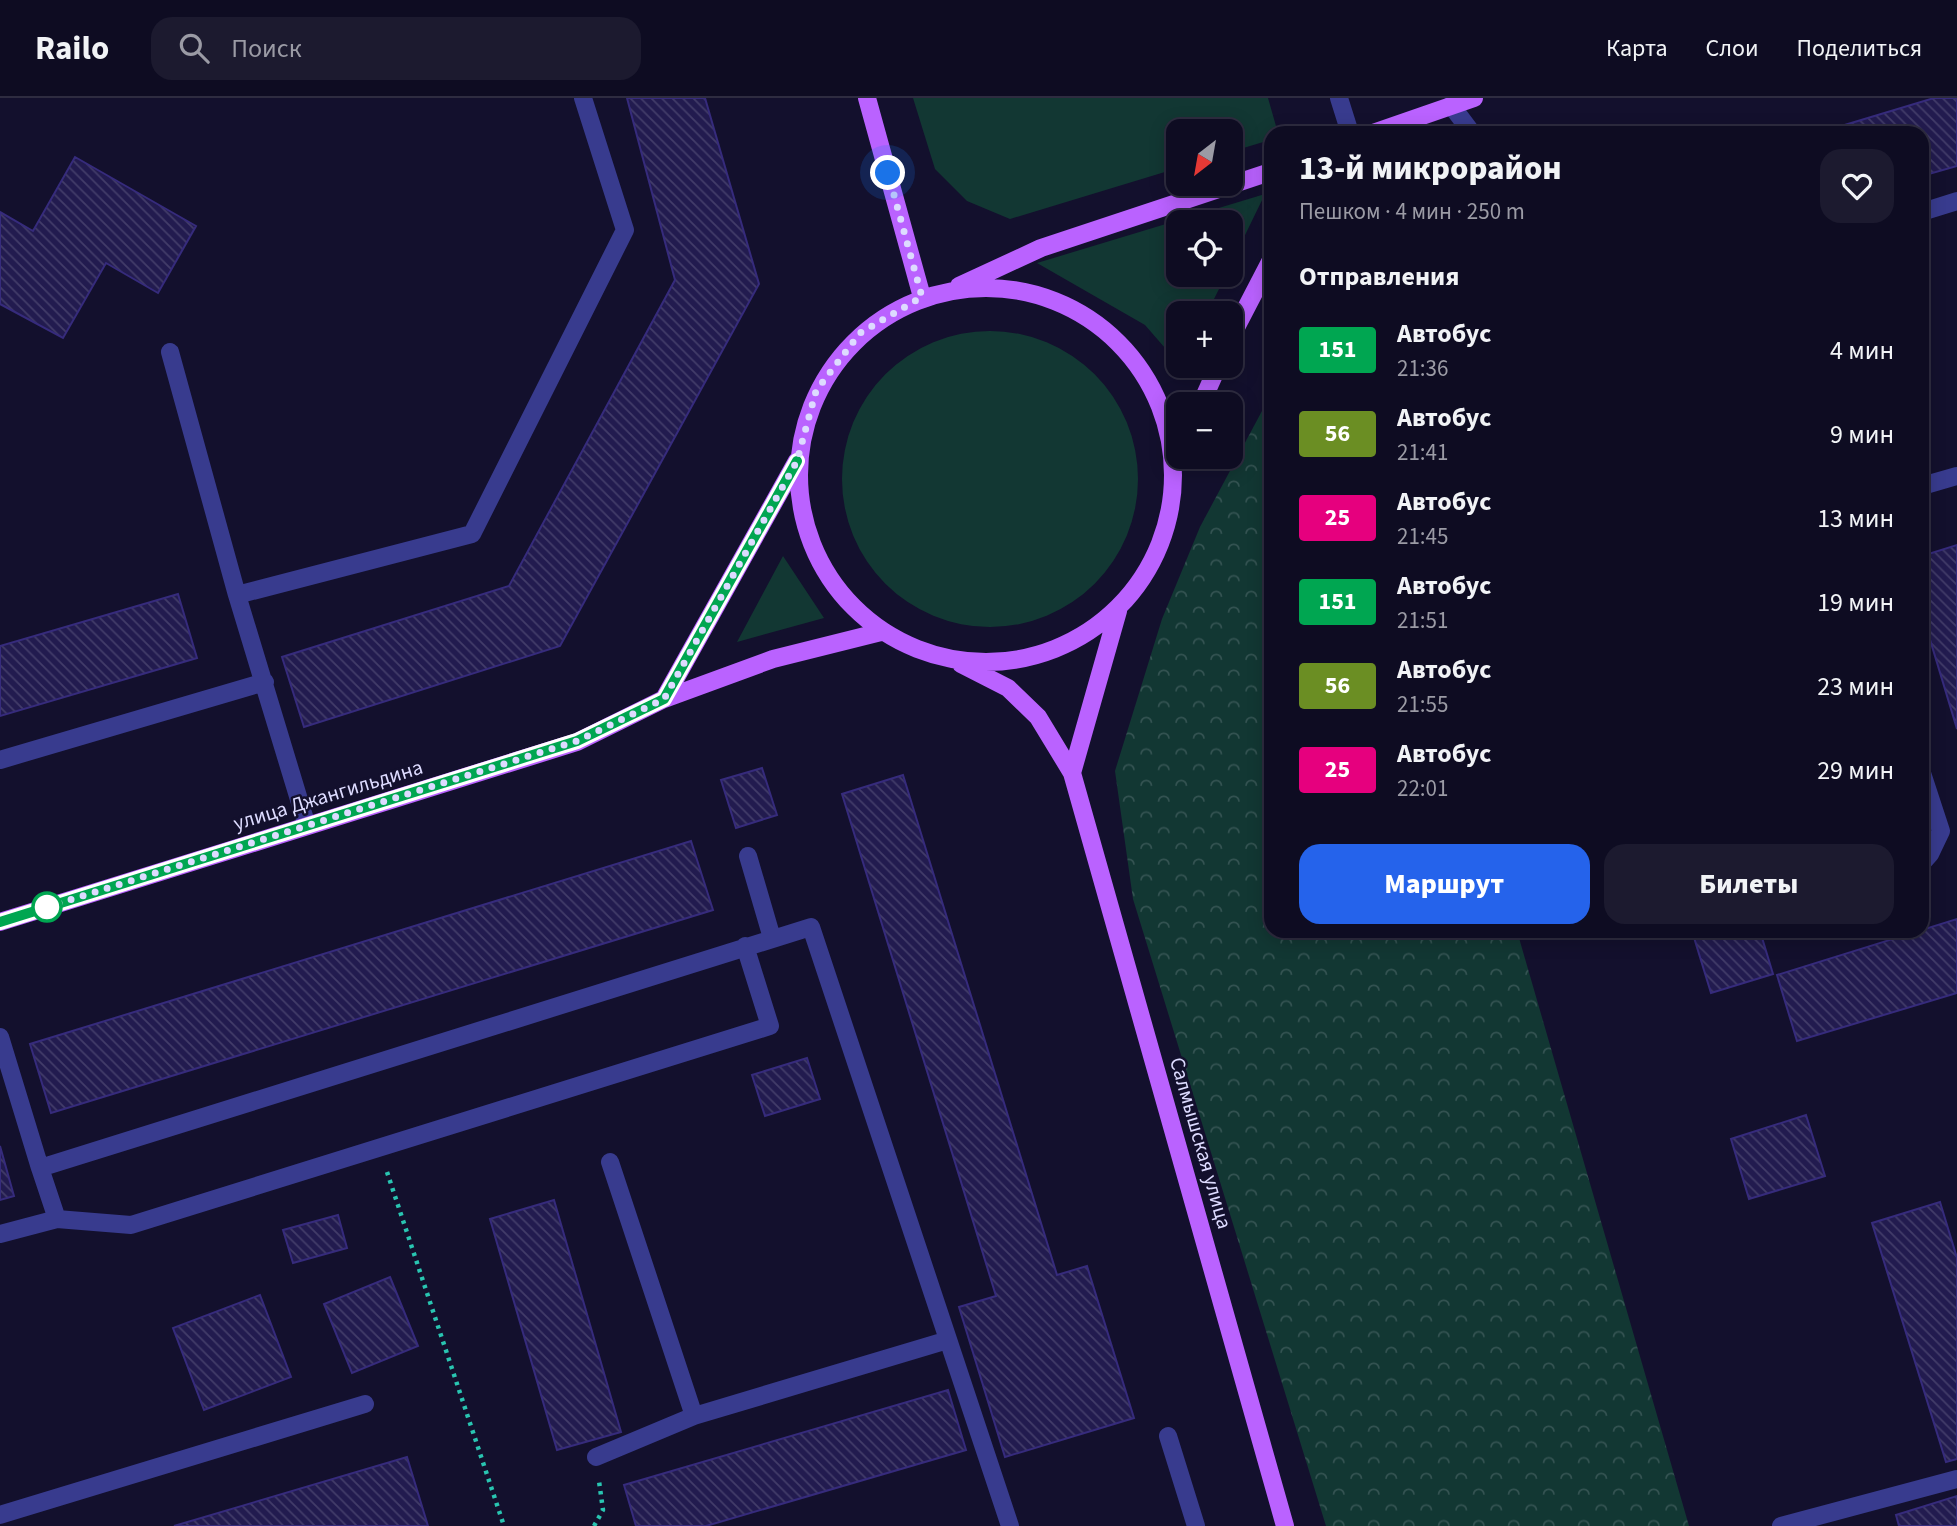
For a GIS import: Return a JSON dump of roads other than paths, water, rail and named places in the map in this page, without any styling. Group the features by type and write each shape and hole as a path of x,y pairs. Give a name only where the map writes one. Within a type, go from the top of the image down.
{"main road":[{"path":"867,98 922,297"},
{"path":"1392,126 1474,98"},
{"path":"664,699 797,461 816,391 860,333 922,297 956,288 1041,248 1264,174"},
{"path":"1243,314 1264,274"},
{"path":"956,288 1035,292 1106,329 1156,392 1166,424"},
{"path":"797,461 804,527 833,587 881,632"},
{"path":"958,662 1016,662 1071,645 1118,611 1150,570 1170,521 1177,469"},
{"path":"1072,773 1118,611"},
{"name":"Салмышская улица","path":"881,632 958,662 1008,688 1038,717 1072,773 1285,1526"},
{"name":"улица Джангильдина","path":"0,922 577,741 664,699 773,659 881,632"}],"lane":[{"path":"237,594 472,534 625,230 583,98"},
{"path":"1339,98 1348,126"},
{"path":"1451,105 1467,126"},
{"path":"1929,210 1957,201"},
{"path":"170,352 237,594 307,826"},
{"path":"1929,484 1957,476"},
{"path":"0,760 265,682"},
{"path":"1929,794 1941,831 1929,855"},
{"path":"748,856 772,938"},
{"path":"40,1168 811,927 1010,1526"},
{"path":"0,1234 57,1219 131,1225 770,1026 745,946"},
{"path":"0,1037 57,1219"},
{"path":"610,1162 694,1416"},
{"path":"596,1457 694,1416 948,1340"},
{"path":"0,1515 365,1404"},
{"path":"1168,1436 1196,1526"},
{"path":"1781,1526 1957,1479"}]}
